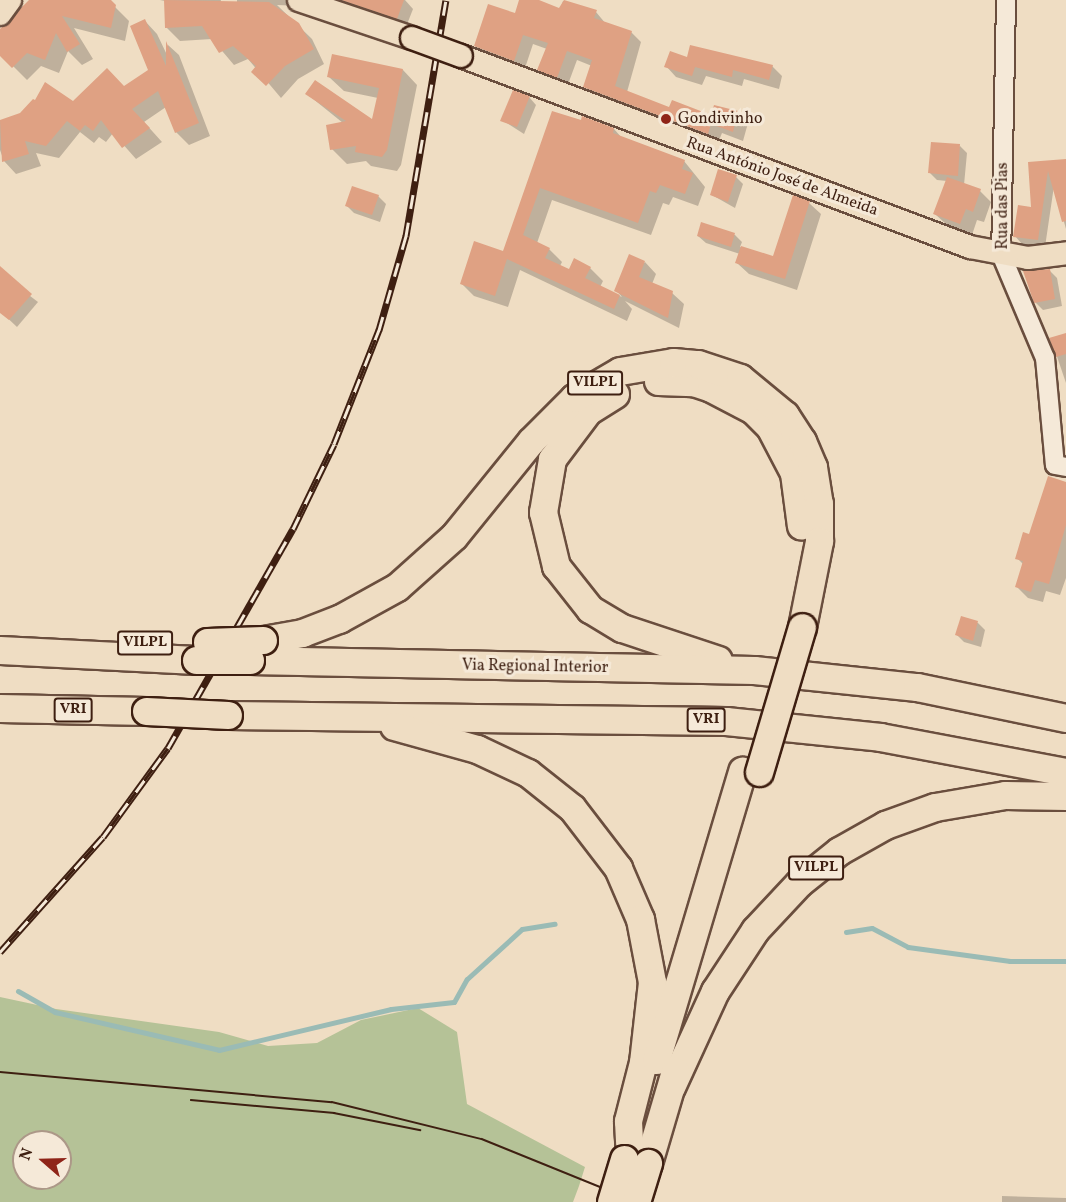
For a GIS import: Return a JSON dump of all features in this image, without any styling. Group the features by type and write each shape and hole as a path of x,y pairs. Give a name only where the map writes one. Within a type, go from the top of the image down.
{"highway":[{"name":"VILPL","path":"256,650 339,619 397,587 454,536 531,441 574,398 620,371 673,362 698,364 740,378 784,415 802,441 813,467 819,522 812,583 793,627 634,1155"},
{"name":"VILPL","path":"754,670 665,645 622,628 590,609 556,566 543,512 546,483 552,459 588,411 630,387 672,380 693,382 732,396 770,427 794,473 801,504 802,540 793,627"},
{"name":"Via Regional Interior","path":"0,650 256,650 754,670 917,687 1066,718"},
{"name":"VRI","path":"0,708 228,715 726,721 892,738 1066,772"},
{"name":"VILPL","path":"342,717 400,727 504,760 551,790 604,846 630,892 640,919 652,982 643,1062 628,1121 634,1155 636,1202"},
{"name":"VILPL","path":"671,1087 750,772"},
{"name":"VILPL","path":"611,1202 671,1087 715,991 754,930 799,883 839,851 885,825 935,807 1005,795 1066,796"}],"main road":[{"path":"0,14 10,0"},
{"name":"Rua António José de Almeida","path":"311,1 970,247 1028,258 1066,253"}],"street":[{"name":"Rua das Pias","path":"1006,0 1001,254 1045,358 1055,465 1066,467"}],"green space":[{"path":"0,997 56,1009 219,1032 268,1046 317,1043 361,1020 418,1008 457,1032 467,1104 585,1167 573,1202 0,1202"}],"building":[{"path":"29,0 111,0 116,5 111,28 62,16 80,44 67,52 56,33 45,60 27,53 12,68 0,56 0,29"},
{"path":"164,0 269,2 299,23 314,49 285,66 266,86 251,72 256,66 233,46 219,53 202,26 165,28"},
{"path":"341,0 404,0 397,19"},
{"path":"519,0 539,0 559,8 564,0 597,10 594,18 632,31 615,86 669,107 672,100 711,115 714,105 738,111 733,132 711,124 708,134 583,87 592,60 567,51 557,78 537,70 548,43 523,35 514,61 474,46 488,4 515,13"},
{"path":"145,19 166,66 166,41 199,123 175,133 158,91 132,109 150,128 122,148 101,120 93,131 85,125 80,131 67,121 46,146 25,141 29,154 2,162 0,120 20,113 33,99 35,100 45,82 73,101 107,68 124,86 148,70 130,26"},
{"path":"690,45 773,65 769,80 733,70 732,77 695,67 692,76 664,67 670,51 687,57"},
{"path":"332,54 403,69 387,150 382,157 355,152 356,146 330,150 326,125 346,121 305,94 315,80 372,119 379,88 327,77"},
{"path":"513,90 530,96 517,127 500,121"},
{"path":"552,111 581,120 582,116 614,128 613,133 685,160 682,169 693,173 685,194 660,185 656,193 650,191 638,223 540,188 523,235 550,248 545,258 569,269 574,258 591,267 585,278 620,295 614,309 507,259 495,296 460,284 474,241 503,251"},
{"path":"931,142 960,144 958,176 928,173"},
{"path":"1066,159 1066,221 1062,222 1048,171 1038,240 1013,237 1018,205 1031,207 1028,162"},
{"path":"718,169 737,175 728,202 710,195"},
{"path":"947,177 981,189 973,212 966,209 960,224 933,214"},
{"path":"352,186 379,195 372,215 345,206"},
{"path":"793,195 810,201 785,279 735,263 741,246 773,256"},
{"path":"701,222 735,233 731,247 697,236"},
{"path":"629,254 645,261 639,277 673,291 668,318 614,291"},
{"path":"0,266 32,294 9,320 0,313"},
{"path":"1050,269 1055,299 1034,303 1023,271"},
{"path":"1066,333 1066,354 1056,357 1049,338"},
{"path":"1048,476 1066,482 1066,525 1049,584 1035,580 1031,592 1015,587 1023,561 1015,559 1023,532 1029,534"},
{"path":"961,616 978,621 973,641 955,635"}],"waterway":[{"path":"18,991 55,1012 219,1050 391,1009 454,1002 467,979 522,929 555,924"},
{"path":"846,932 872,928 908,947 1010,961 1066,961"}],"tram line":[{"path":"0,1072 332,1102 482,1139 637,1202"},
{"path":"191,1100 334,1113 420,1130"}],"railway":[{"path":"0,952 103,837 168,748 293,529 334,444 379,330 406,236 446,0"}],"place":[{"name":"Gondivinho","path":"666,119"}]}
